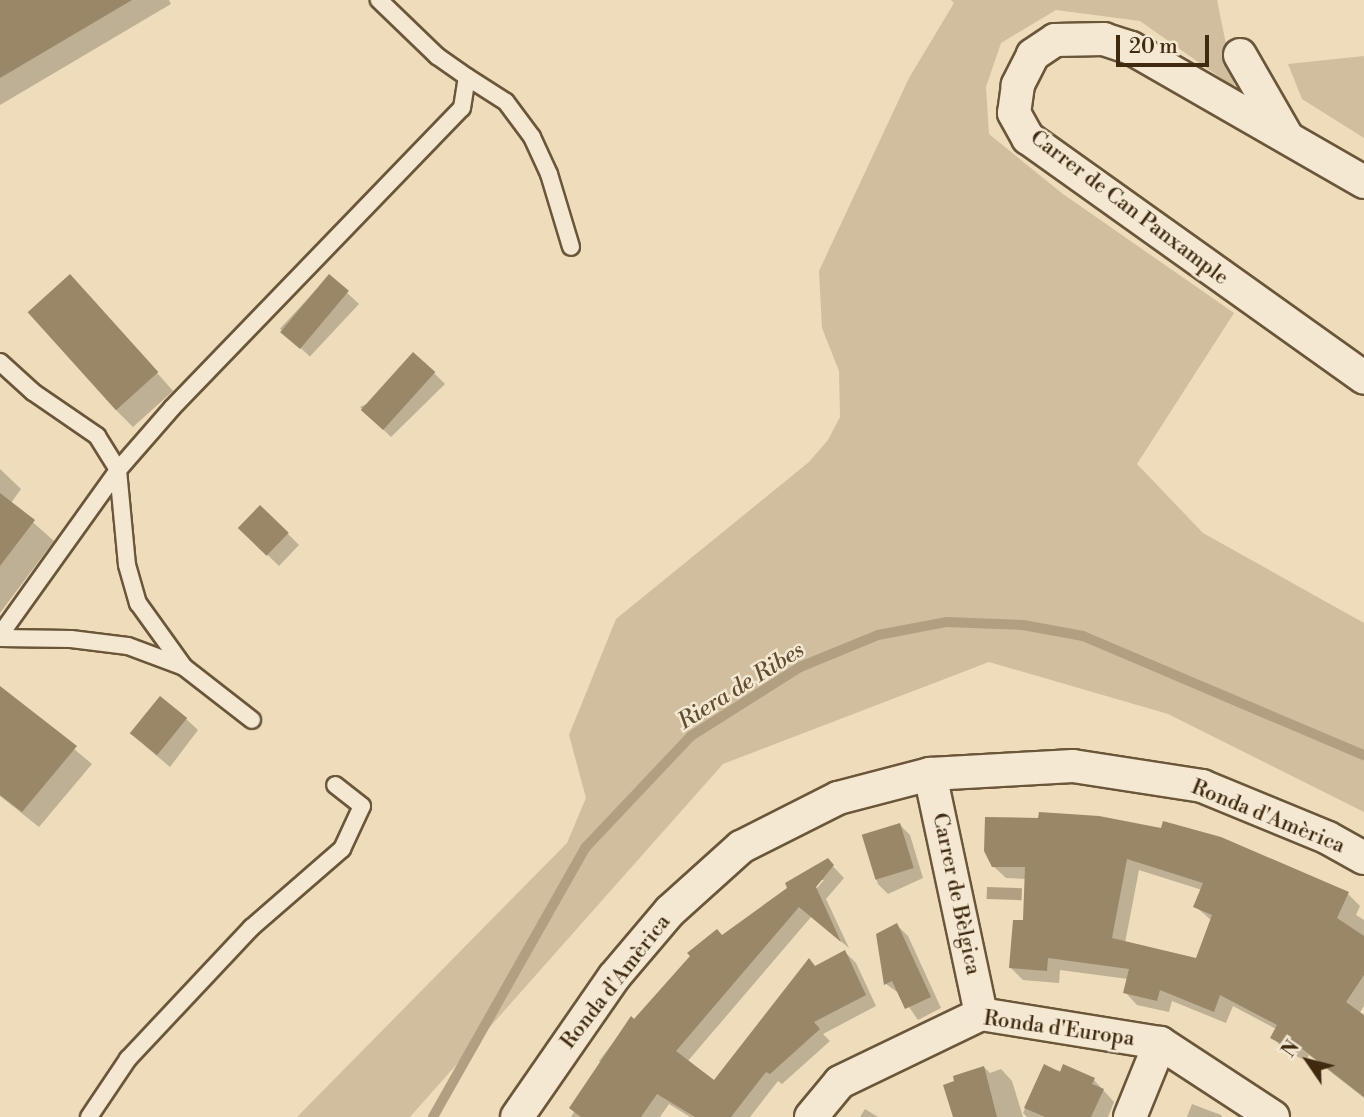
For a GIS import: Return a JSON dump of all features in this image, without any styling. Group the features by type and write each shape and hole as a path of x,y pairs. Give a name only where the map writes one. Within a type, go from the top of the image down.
{"street":[{"name":"Carrer de Can Panxample","path":"1364,181 1131,48 1074,37 1055,40 1033,55 1018,85 1014,113 1028,138 1364,378"},
{"path":"1240,55 1287,136"},
{"name":"Ronda d'Amèrica","path":"517,1117 614,977 670,911 741,847 838,798 930,774 1073,766 1202,786 1328,838 1364,858"},
{"name":"Carrer de Bèlgica","path":"930,774 981,1014"},
{"name":"Ronda d'Europa","path":"811,1117 840,1083 981,1014 1160,1043 1273,1117"},
{"path":"1130,1117 1160,1043"}],"lane":[{"path":"379,0 437,56 506,102 532,137 549,174 571,247"},
{"path":"0,636 118,470 462,108 467,77"},
{"path":"0,362 33,392 97,436 118,470 127,565 138,603 184,667 253,720"},
{"path":"0,636 101,641 128,646 184,667"},
{"path":"89,1117 128,1059 242,937 342,849 362,806 335,785"}],"shaded area":[{"path":"951,0 1217,0 1235,88 1140,21 1056,10 1001,43 986,87 989,134 1063,194 1234,313 1137,464 1203,533 1364,623 1364,812 1168,714 989,662 723,764 410,1117 297,1117 567,843 586,798 569,735 616,619 809,462 828,440 840,417 839,371 822,328 819,271 909,78 954,3"},
{"path":"1364,56 1364,138 1302,99 1288,64"},
{"path":"987,887 1022,888 1022,900 987,899"}],"building":[{"path":"0,0 132,0 0,78"},
{"path":"70,274 158,372 116,410 28,312"},
{"path":"329,274 349,291 300,349 280,332"},
{"path":"413,352 435,372 383,430 361,410"},
{"path":"0,493 35,520 0,566"},
{"path":"260,505 289,533 267,556 238,528"},
{"path":"0,686 77,746 22,812 0,795"},
{"path":"160,696 187,718 157,755 130,733"},
{"path":"1039,812 1099,816 1161,828 1163,821 1221,837 1349,892 1337,918 1364,936 1364,975 1346,1002 1364,1015 1364,1097 1296,1044 1293,1050 1270,1038 1277,1025 1220,995 1214,1012 1160,990 1157,1001 1123,993 1129,969 1048,958 1047,971 1009,968 1013,920 1023,920 1025,867 992,867 984,851 985,817 1038,818","holes":["1127,859 1203,883 1193,907 1212,915 1196,958 1112,938"]},
{"path":"900,823 914,868 875,880 862,835"},
{"path":"828,858 834,865 816,887 841,942 799,907 676,1051 714,1080 809,958 815,966 845,950 866,995 814,1022 820,1029 770,1074 766,1072 731,1117 695,1117 657,1094 641,1117 581,1117 569,1108 631,1016 634,1019 690,956 687,953 717,929 722,935 787,888 785,883"},
{"path":"897,923 931,997 905,1009 892,981 884,985 876,934"},
{"path":"1044,1064 1060,1072 1063,1064 1095,1078 1092,1084 1104,1089 1091,1117 1045,1117 1024,1108"},
{"path":"984,1066 997,1117 953,1117 943,1085 954,1081 953,1076"}],"waterway":[{"name":"Riera de Ribes","path":"433,1117 585,848 691,736 800,667 878,635 946,622 1023,625 1083,636 1364,755"}]}
